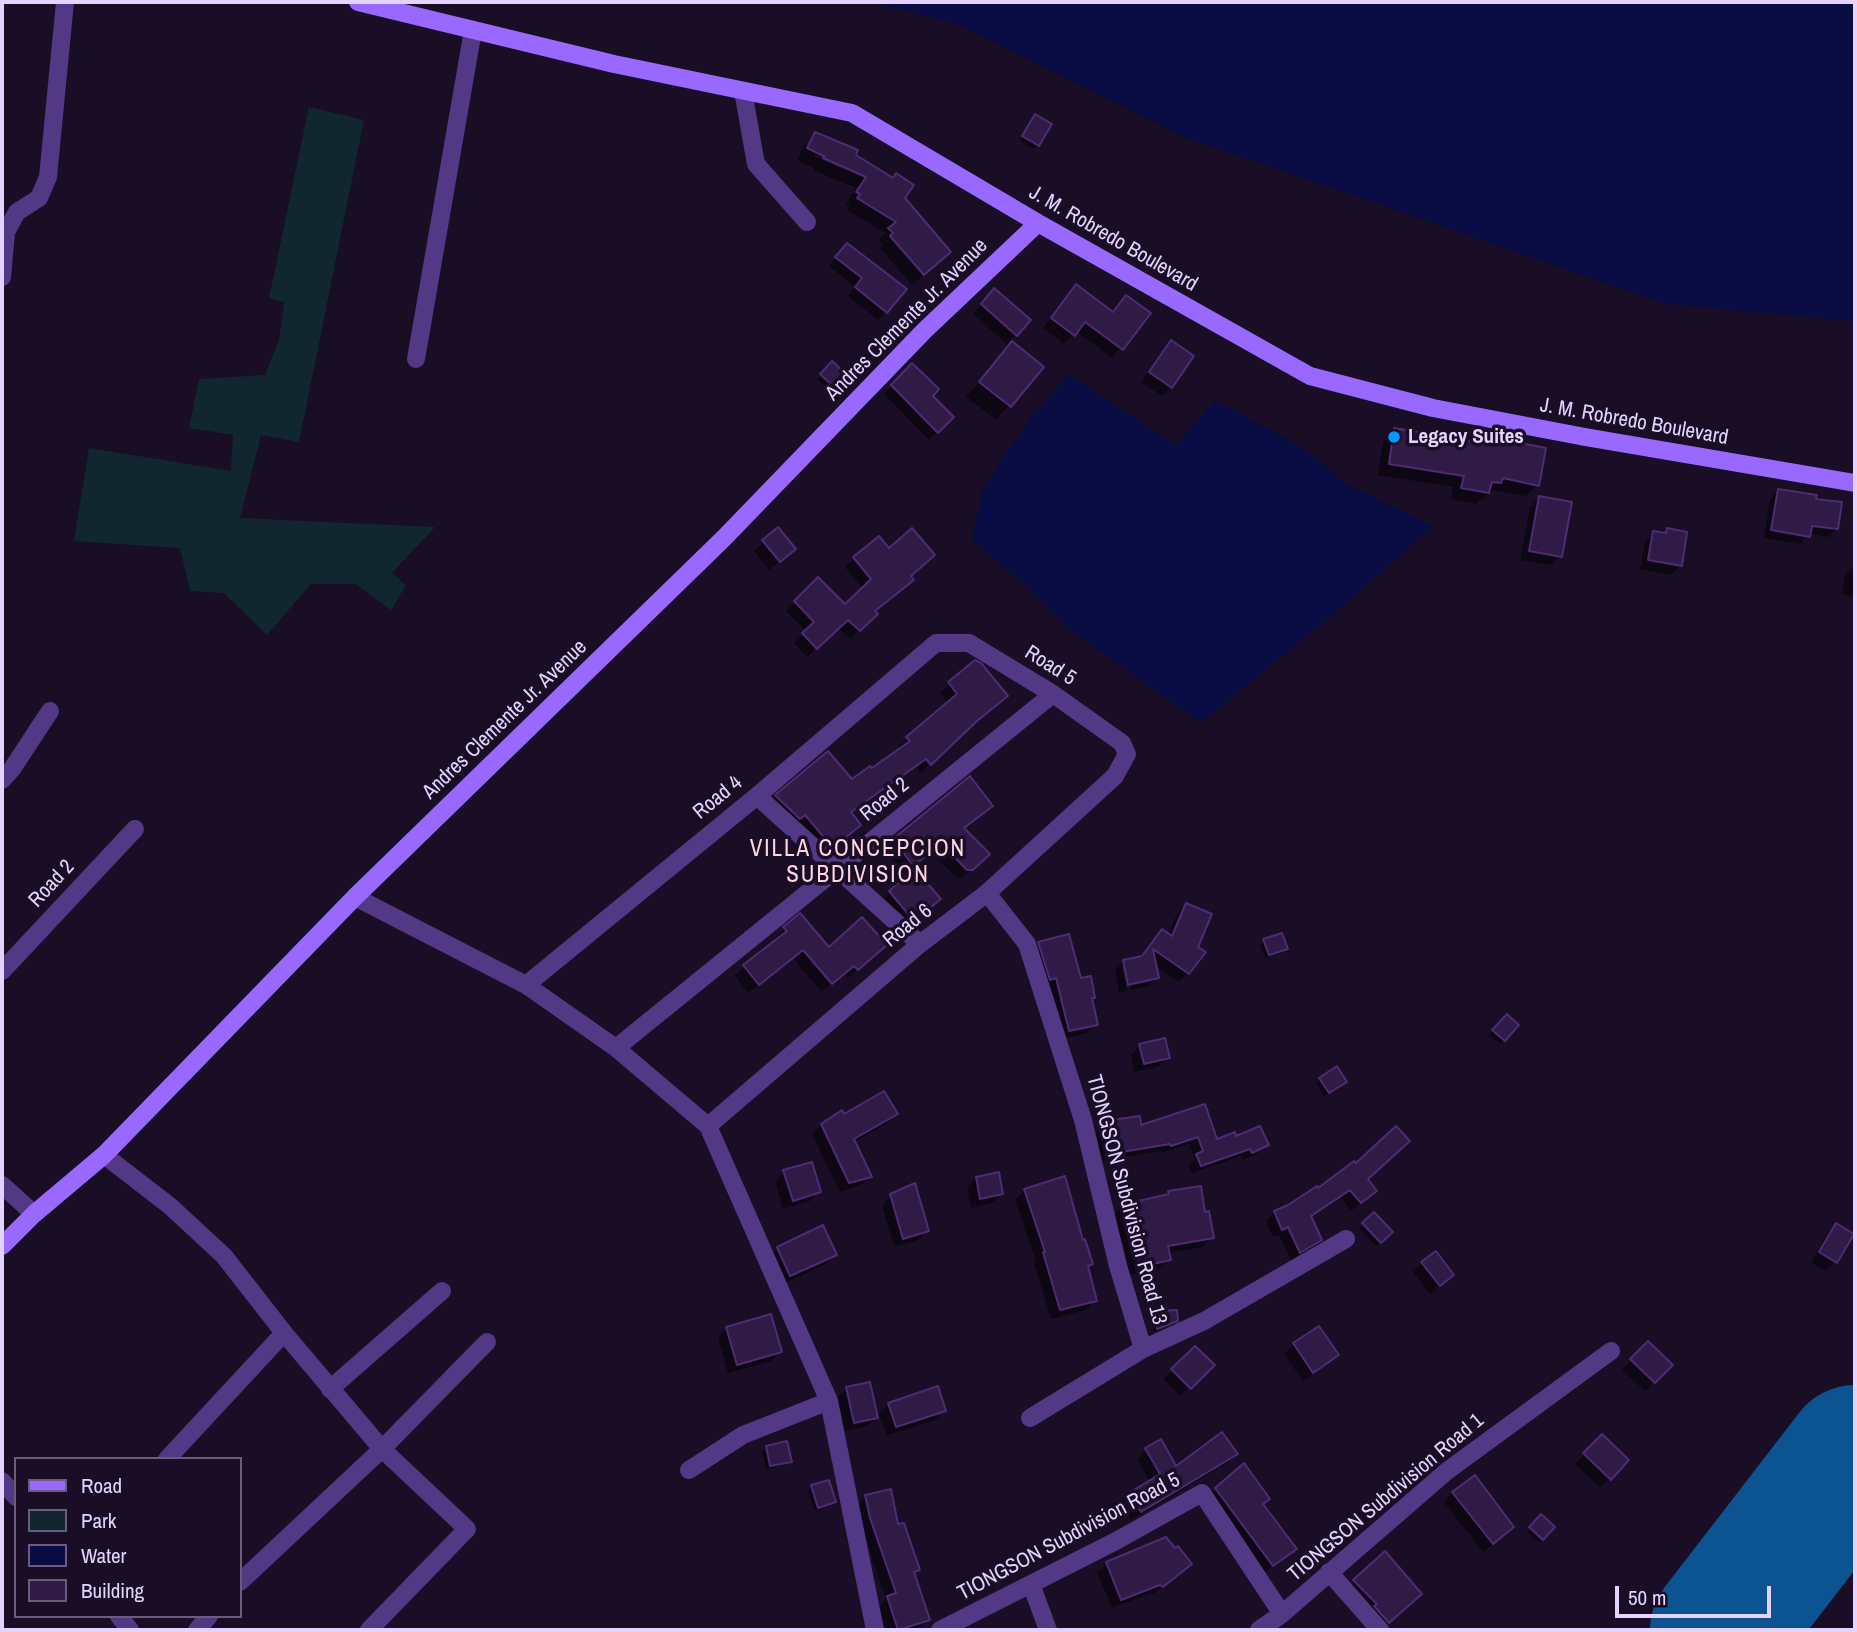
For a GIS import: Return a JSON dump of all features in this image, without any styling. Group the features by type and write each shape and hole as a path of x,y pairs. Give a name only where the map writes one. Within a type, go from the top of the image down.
{"main road":[{"name":"J. M. Robredo Boulevard","path":"358,2 614,64 852,113 1038,223 1310,376 1433,408 1855,483"},
{"name":"Andres Clemente Jr. Avenue","path":"2,1246 34,1214 104,1155 355,897 724,538 925,330 1038,223"}],"street":[{"path":"2,277 6,232 17,212 39,198 48,177 65,2"},
{"path":"416,359 473,30"},
{"path":"743,91 756,164 807,222"},
{"name":"Road 5","path":"936,643 969,643 1053,694 1122,743 1127,754"},
{"name":"Road 4","path":"526,985 757,796 936,643"},
{"name":"Road 2","path":"616,1048 1053,694"},
{"path":"2,780 50,711"},
{"name":"Road 6","path":"708,1126 920,944 987,893 1115,776 1127,754"},
{"path":"757,796 920,944"},
{"name":"Road 2","path":"2,971 135,829"},
{"name":"TIONGSON Subdivision Road 13","path":"987,893 1027,944 1083,1120 1118,1266 1143,1349 1204,1321 1346,1239"},
{"path":"355,897 526,985 616,1048 708,1126 829,1401 875,1630"},
{"path":"104,1155 170,1206 224,1256 284,1333 382,1449 467,1529 369,1630"},
{"path":"2,1185 34,1214"},
{"path":"330,1388 442,1291"},
{"path":"169,1457 284,1333"},
{"path":"242,1580 382,1449 487,1342"},
{"path":"1030,1418 1143,1349"},
{"name":"TIONGSON Subdivision Road 1","path":"1259,1630 1282,1614 1447,1471 1611,1351"},
{"path":"690,1470 743,1434 829,1401"},
{"path":"2,1481 14,1495"},
{"name":"TIONGSON Subdivision Road 5","path":"940,1630 1116,1541 1202,1493 1282,1614"},
{"path":"1329,1572 1380,1630"},
{"path":"1031,1584 1048,1630"}],"green space":[{"path":"309,107 364,120 299,442 261,435 240,518 435,527 392,573 406,585 391,610 356,584 311,584 267,635 224,593 190,591 180,548 74,541 89,448 231,471 233,435 189,428 199,379 265,375 279,340 284,302 269,298"}],"water":[{"path":"871,2 1855,2 1855,321 1666,304 1182,136 957,24"},
{"path":"1069,375 1176,446 1215,400 1303,448 1346,484 1433,526 1348,602 1201,723 1070,630 1025,585 972,539 983,488 1032,416"}],"building":[{"path":"1035,114 1052,124 1039,146 1022,136"},
{"path":"815,132 858,150 856,155 893,178 896,173 914,185 905,198 951,252 924,275 890,236 893,233 888,228 896,222 857,198 860,194 856,192 866,177 807,148"},
{"path":"847,243 907,289 887,313 855,287 862,278 835,257"},
{"path":"1076,284 1113,312 1126,295 1151,313 1123,350 1085,322 1075,336 1051,318"},
{"path":"994,288 1031,320 1017,336 981,304"},
{"path":"1171,340 1194,356 1172,388 1149,372"},
{"path":"1012,341 1044,367 1011,407 979,382"},
{"path":"832,361 851,379 839,392 820,374"},
{"path":"912,363 939,389 933,396 954,417 938,433 891,385"},
{"path":"1394,428 1471,441 1472,436 1546,448 1539,486 1503,478 1501,483 1492,482 1489,493 1461,488 1464,476 1389,464"},
{"path":"1778,489 1817,495 1816,499 1842,502 1838,529 1812,526 1810,537 1771,530"},
{"path":"1539,496 1572,502 1562,557 1529,551"},
{"path":"778,527 796,549 780,562 762,540"},
{"path":"912,528 935,555 911,576 914,580 875,611 878,614 860,631 848,620 817,649 802,633 814,622 794,601 818,577 845,604 871,579 853,557 879,536 889,548"},
{"path":"1667,528 1687,532 1682,566 1648,560 1653,531 1666,533"},
{"path":"975,660 981,663 1008,696 931,765 926,759 851,812 861,825 833,848 805,815 800,819 775,795 828,751 852,779 870,766 872,768 910,741 906,737 957,694 948,682"},
{"path":"970,776 993,806 964,828 990,854 973,870 967,870 942,844 913,866 893,839"},
{"path":"915,869 941,899 914,921 889,891"},
{"path":"1186,903 1212,914 1198,947 1206,952 1189,974 1153,949 1159,978 1128,985 1123,960 1142,956 1162,929 1172,936"},
{"path":"800,913 829,947 862,917 887,945 858,970 854,966 832,984 803,950 759,985 743,965 787,931 783,927"},
{"path":"1282,933 1288,949 1269,955 1263,939"},
{"path":"1069,934 1081,978 1091,976 1095,998 1092,998 1098,1025 1069,1031 1056,978 1050,980 1038,942"},
{"path":"1507,1014 1519,1025 1505,1041 1492,1030"},
{"path":"1165,1038 1170,1058 1144,1064 1139,1044"},
{"path":"1337,1066 1347,1082 1329,1093 1319,1078"},
{"path":"884,1091 898,1114 854,1139 872,1177 849,1183 821,1124 842,1110 844,1114"},
{"path":"1205,1104 1217,1139 1235,1132 1236,1136 1260,1126 1269,1145 1252,1153 1250,1149 1201,1166 1196,1154 1203,1151 1198,1137 1171,1146 1170,1144 1109,1154 1104,1121 1140,1116 1141,1125"},
{"path":"1396,1126 1410,1141 1368,1179 1377,1191 1361,1203 1350,1190 1311,1216 1322,1240 1300,1253 1288,1227 1282,1230 1274,1211 1317,1186 1318,1188 1354,1161 1356,1163"},
{"path":"812,1162 821,1192 793,1201 783,1170"},
{"path":"999,1172 1003,1194 980,1199 976,1177"},
{"path":"1065,1176 1083,1240 1085,1239 1093,1264 1088,1266 1097,1301 1060,1310 1045,1252 1024,1189"},
{"path":"915,1183 929,1231 903,1239 890,1194"},
{"path":"1201,1186 1205,1212 1209,1211 1214,1238 1168,1246 1171,1260 1139,1267 1132,1234 1128,1235 1121,1205 1169,1194 1168,1191"},
{"path":"1374,1212 1393,1232 1381,1243 1362,1223"},
{"path":"1836,1223 1854,1234 1837,1263 1819,1252"},
{"path":"823,1225 837,1255 790,1276 777,1247"},
{"path":"1436,1251 1454,1275 1440,1286 1421,1262"},
{"path":"1177,1310 1178,1321 1157,1329 1156,1311"},
{"path":"771,1314 782,1352 737,1365 726,1327"},
{"path":"1319,1326 1339,1355 1313,1373 1293,1343"},
{"path":"1648,1341 1673,1365 1655,1383 1630,1359"},
{"path":"1195,1346 1215,1365 1191,1389 1171,1369"},
{"path":"870,1382 878,1418 854,1423 846,1387"},
{"path":"938,1386 946,1411 896,1427 888,1403"},
{"path":"1222,1432 1238,1454 1141,1512 1129,1493 1160,1474 1145,1448 1161,1439 1176,1466"},
{"path":"1602,1434 1629,1460 1611,1480 1583,1453"},
{"path":"787,1441 792,1462 770,1466 766,1446"},
{"path":"1244,1463 1270,1499 1263,1504 1297,1549 1273,1566 1215,1488"},
{"path":"1475,1475 1514,1527 1493,1544 1452,1492"},
{"path":"829,1480 836,1502 818,1508 811,1485"},
{"path":"891,1489 898,1524 904,1523 920,1570 914,1572 930,1620 898,1630 887,1596 896,1593 870,1518 865,1495"},
{"path":"1541,1514 1555,1527 1543,1540 1529,1527"},
{"path":"1166,1537 1175,1548 1178,1546 1192,1564 1163,1587 1160,1585 1121,1600 1106,1562"},
{"path":"1385,1551 1422,1594 1389,1623 1374,1606 1377,1604 1353,1580"}],"runway":[{"path":"1720,1630 1855,1455"}],"place":[{"name":"Legacy Suites","path":"1394,437"}],"district":[{"name":"VILLA CONCEPCION SUBDIVISION","path":"858,863"}]}
